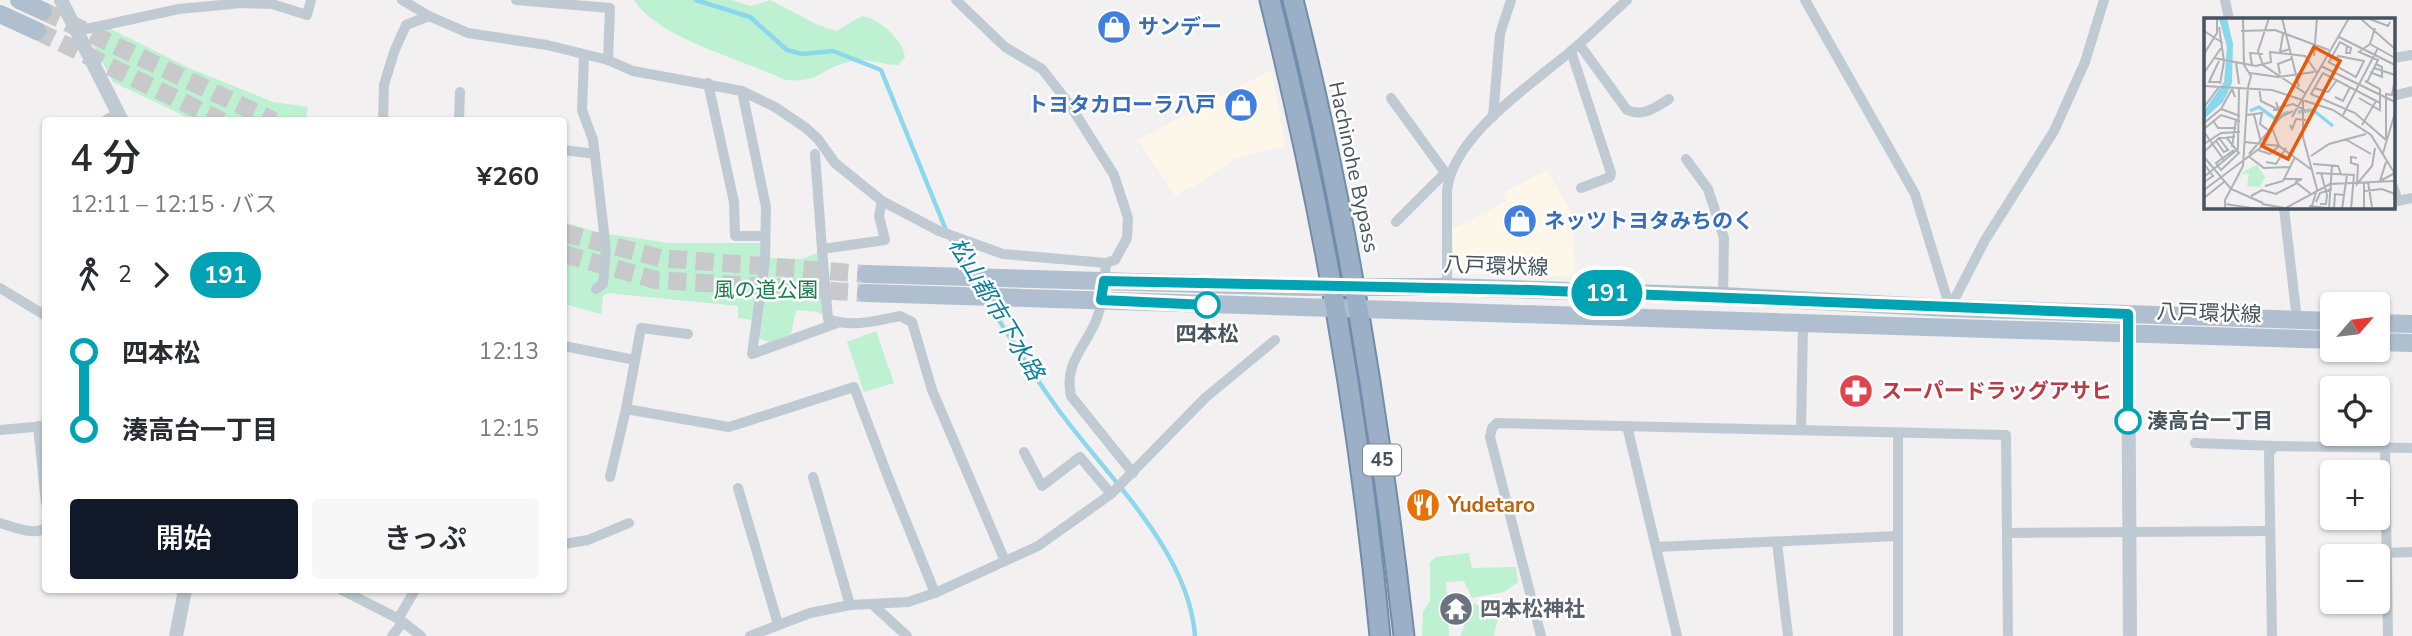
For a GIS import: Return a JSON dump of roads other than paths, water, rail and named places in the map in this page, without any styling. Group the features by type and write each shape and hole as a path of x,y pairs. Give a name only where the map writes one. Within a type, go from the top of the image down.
{"highway":[{"name":"45","path":"1270,0 1338,309 1363,476 1380,636"},
{"name":"Hachinohe Bypass","path":"1293,0 1360,308 1389,506 1404,636"}],"main road":[{"path":"19,0 43,11"},
{"path":"0,14 37,31"},
{"name":"八戸環状線","path":"866,274 1447,287 1723,296 1950,309 2320,321"},
{"name":"八戸環状線","path":"866,293 2320,339"},
{"path":"2390,323 2412,324"},
{"path":"2390,342 2412,343"}],"street":[{"path":"61,0 120,117"},
{"path":"77,31 179,9 242,2 272,4 307,15 311,0"},
{"path":"402,0 429,16 468,33 547,45 608,60 633,71 742,91 775,107 806,128 818,139 835,163 882,201 939,231 1003,254 1106,263 1115,260 1127,238 1128,218 1114,175 1070,105 1042,69 1005,47 956,0"},
{"path":"524,0 610,8 608,60"},
{"path":"1493,117 1500,34 1511,0"},
{"path":"1396,222 1447,175 1474,137 1493,117 1627,0"},
{"path":"1805,0 1915,194 1950,309"},
{"path":"1950,309 1985,240 2053,131 2085,62 2104,0"},
{"path":"2225,0 2229,18"},
{"path":"383,117 384,85 406,24 429,16"},
{"path":"1575,48 1627,110 1643,113 1669,99"},
{"path":"1575,48 1611,173 1610,177 1581,188"},
{"path":"2394,58 2412,55"},
{"path":"584,56 582,110 593,139 606,250 603,284 596,289"},
{"path":"708,83 734,202 735,236 765,236"},
{"path":"742,91 765,207 765,261 752,354 837,323"},
{"path":"2394,96 2412,91"},
{"path":"459,117 460,92"},
{"path":"1391,98 1447,175 1447,287"},
{"path":"567,150 595,154"},
{"path":"815,154 828,320 859,324 900,316 912,322 932,390 1005,561"},
{"path":"1686,159 1708,189 1724,237 1723,296"},
{"path":"2394,189 2398,201 2412,198"},
{"path":"822,249 885,240 879,216 882,201"},
{"path":"2284,208 2297,320"},
{"path":"1106,263 1095,322 1070,368 1068,383 1071,396 1133,474"},
{"path":"0,288 42,314"},
{"path":"2128,314 2130,636"},
{"path":"1801,430 1803,325"},
{"path":"610,477 642,328 688,334"},
{"path":"750,636 810,613 850,605 908,602 935,593 1038,546 1111,494 1205,398 1275,340"},
{"path":"567,347 635,360"},
{"path":"626,408 729,427 854,387 935,593"},
{"path":"1541,636 1490,437 1492,428 1497,423 2006,435 2008,636"},
{"path":"0,429 42,426"},
{"path":"1626,426 1677,636"},
{"path":"1898,433 1899,636"},
{"path":"2195,443 2412,448"},
{"path":"2272,636 2269,453 2275,446"},
{"path":"2385,448 2387,544"},
{"path":"1024,452 1042,485 1080,457 1111,494"},
{"path":"813,477 850,605"},
{"path":"738,488 778,624"},
{"path":"0,523 31,531 42,531"},
{"path":"567,543 587,540 629,523"},
{"path":"2007,533 2270,531"},
{"path":"1656,547 1897,536"},
{"path":"1777,542 1788,636"},
{"path":"2390,552 2412,552"},
{"path":"176,636 185,593"},
{"path":"357,593 421,636"},
{"path":"392,636 414,593"},
{"path":"872,604 907,636"},
{"path":"2388,614 2388,636"}],"waterway":[{"name":"松山都市下水路","path":"696,0 750,17 787,50 802,54 833,51 881,70 946,230"},
{"name":"松山都市下水路","path":"950,238 970,273"},
{"name":"松山都市下水路","path":"987,301 1055,405 1141,513 1161,543 1189,604 1195,636"}],"tunnel":[{"path":"43,11 266,117"},
{"path":"37,31 214,117"},
{"path":"567,234 660,258 866,274"},
{"path":"567,255 656,280 866,293"}],"place":[{"name":"サンデー","path":"1114,27"},
{"name":"トヨタカローラ八戸","path":"1241,105"},
{"name":"ネッツトヨタみちのく","path":"1520,221"},
{"name":"四本松","path":"1207,305"},
{"name":"スーパードラッグアサヒ","path":"1856,391"},
{"name":"湊高台一丁目","path":"2128,421"},
{"name":"Yudetaro","path":"1423,505"},
{"name":"四本松神社","path":"1456,609"}],"park label":[{"name":"風の道公園","path":"766,290"}]}
